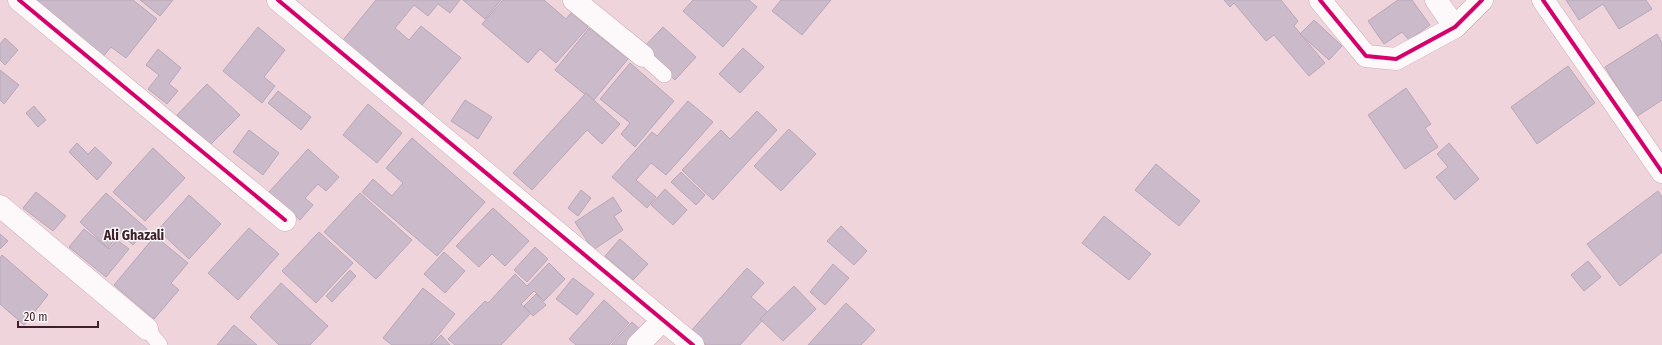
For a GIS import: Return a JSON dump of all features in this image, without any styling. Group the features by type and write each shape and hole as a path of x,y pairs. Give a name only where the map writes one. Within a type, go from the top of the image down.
{"street":[{"path":"19,0 285,220"},
{"path":"278,0 693,345"},
{"path":"574,0 643,56"},
{"path":"1320,0 1366,56 1396,59 1455,27 1482,0"},
{"path":"1436,0 1455,27"},
{"path":"1543,0 1662,172"},
{"path":"0,206 153,337"},
{"path":"638,345 663,320"}],"lane":[{"path":"643,56 664,75"}],"building":[{"path":"35,0 133,0 157,19 126,58 111,47 102,58"},
{"path":"140,0 173,0 160,16"},
{"path":"376,0 460,0 450,13 438,4 428,16 414,5 395,28 409,40 421,26 461,58 422,105 343,40"},
{"path":"463,0 501,0 485,19"},
{"path":"503,0 544,0 566,19 571,13 588,27 556,63 540,49 528,63 482,24"},
{"path":"693,0 749,0 757,7 723,47 683,11"},
{"path":"781,0 831,0 802,35 772,11"},
{"path":"1224,0 1281,0 1298,21 1294,26 1325,63 1309,76 1274,35 1266,41 1234,3 1230,7"},
{"path":"1398,0 1412,0 1430,25 1409,40 1402,32 1384,44 1368,21"},
{"path":"1566,0 1646,0 1652,9 1619,29 1603,4 1579,20"},
{"path":"1314,20 1342,46 1329,60 1300,34"},
{"path":"258,27 285,50 264,77 275,86 262,103 223,71"},
{"path":"663,27 696,57 675,80 642,49"},
{"path":"589,28 628,59 593,101 555,70"},
{"path":"1657,34 1662,43 1662,100 1636,117 1605,67"},
{"path":"5,38 18,50 5,65 0,60 0,44"},
{"path":"743,48 764,67 740,93 719,74"},
{"path":"158,49 181,68 169,84 178,91 167,104 148,89 159,75 146,65"},
{"path":"630,63 674,101 635,147 621,134 630,123 600,99"},
{"path":"1568,66 1595,103 1537,144 1511,107"},
{"path":"0,70 19,85 4,104 0,100"},
{"path":"207,84 240,115 210,145 177,115"},
{"path":"1406,88 1431,124 1425,128 1438,147 1405,169 1368,115"},
{"path":"278,91 311,117 301,130 268,103"},
{"path":"586,93 620,124 602,144 587,130 532,190 513,173"},
{"path":"465,100 492,117 478,139 451,121"},
{"path":"688,101 713,122 666,175 651,163 636,180 656,197 647,208 612,177 652,132 657,136"},
{"path":"368,104 402,133 377,163 343,135"},
{"path":"34,106 46,120 38,127 26,113"},
{"path":"757,111 777,130 713,200 682,170 721,130 730,139"},
{"path":"789,129 816,154 781,191 754,166"},
{"path":"249,130 279,153 263,175 233,152"},
{"path":"412,138 485,202 437,256 362,192 373,179 392,196 403,183 386,168"},
{"path":"77,143 88,154 95,147 112,163 97,180 69,152"},
{"path":"1449,143 1479,179 1455,200 1436,177 1448,167 1437,154"},
{"path":"153,148 185,178 145,221 113,192"},
{"path":"308,149 339,177 326,191 318,184 305,198 313,205 300,220 269,192"},
{"path":"1156,164 1200,201 1179,226 1135,190"},
{"path":"681,172 705,195 696,205 671,182"},
{"path":"665,189 687,210 673,225 651,205"},
{"path":"581,190 591,198 578,216 568,208"},
{"path":"1658,191 1662,197 1662,252 1620,286 1587,244"},
{"path":"36,192 66,216 53,231 23,208"},
{"path":"106,193 147,229 133,245 120,233 108,248 80,222"},
{"path":"360,193 412,240 376,279 324,232"},
{"path":"189,195 221,224 189,259 158,230"},
{"path":"613,197 622,211 614,216 623,230 593,250 575,222"},
{"path":"493,208 529,241 505,266 492,254 479,267 456,246"},
{"path":"1104,216 1151,254 1129,280 1082,243"},
{"path":"841,226 867,251 854,265 827,241"},
{"path":"249,228 279,254 238,300 208,273"},
{"path":"84,229 109,249 117,240 129,249 106,277 69,247"},
{"path":"319,232 353,263 316,303 282,271"},
{"path":"0,234 8,241 0,249"},
{"path":"155,236 188,263 171,283 179,290 154,319 114,285"},
{"path":"620,239 648,264 633,280 605,256"},
{"path":"535,247 548,259 527,282 514,270"},
{"path":"444,252 465,271 445,293 424,274"},
{"path":"2,255 48,295 24,325 0,304 0,258"},
{"path":"1588,261 1601,277 1584,291 1571,275"},
{"path":"549,263 565,279 544,301 534,291 521,304 531,313 501,345 455,345 448,339 485,301 488,303 515,274 527,286"},
{"path":"833,264 849,278 825,305 810,292"},
{"path":"747,268 764,283 751,297 769,313 740,345 706,345 691,331"},
{"path":"350,270 356,276 332,302 326,296"},
{"path":"573,278 594,294 577,315 556,299"},
{"path":"281,283 328,326 310,345 279,345 250,317"},
{"path":"794,286 816,309 783,341 760,319"},
{"path":"423,288 455,314 430,345 392,345 383,338"},
{"path":"536,294 546,305 533,316 524,306"},
{"path":"604,300 629,323 609,345 576,345 569,339"},
{"path":"846,303 875,330 861,345 808,345"},
{"path":"632,322 644,333 633,345 611,345"},
{"path":"234,325 257,345 217,345"},
{"path":"441,335 450,345 431,345"}],"cycle path":[{"path":"19,0 285,220"},
{"path":"278,0 693,345"},
{"path":"1320,0 1366,56 1396,59 1455,27 1482,0"},
{"path":"1543,0 1662,172"}],"district":[{"name":"Ali Ghazali","path":"134,235"}]}
